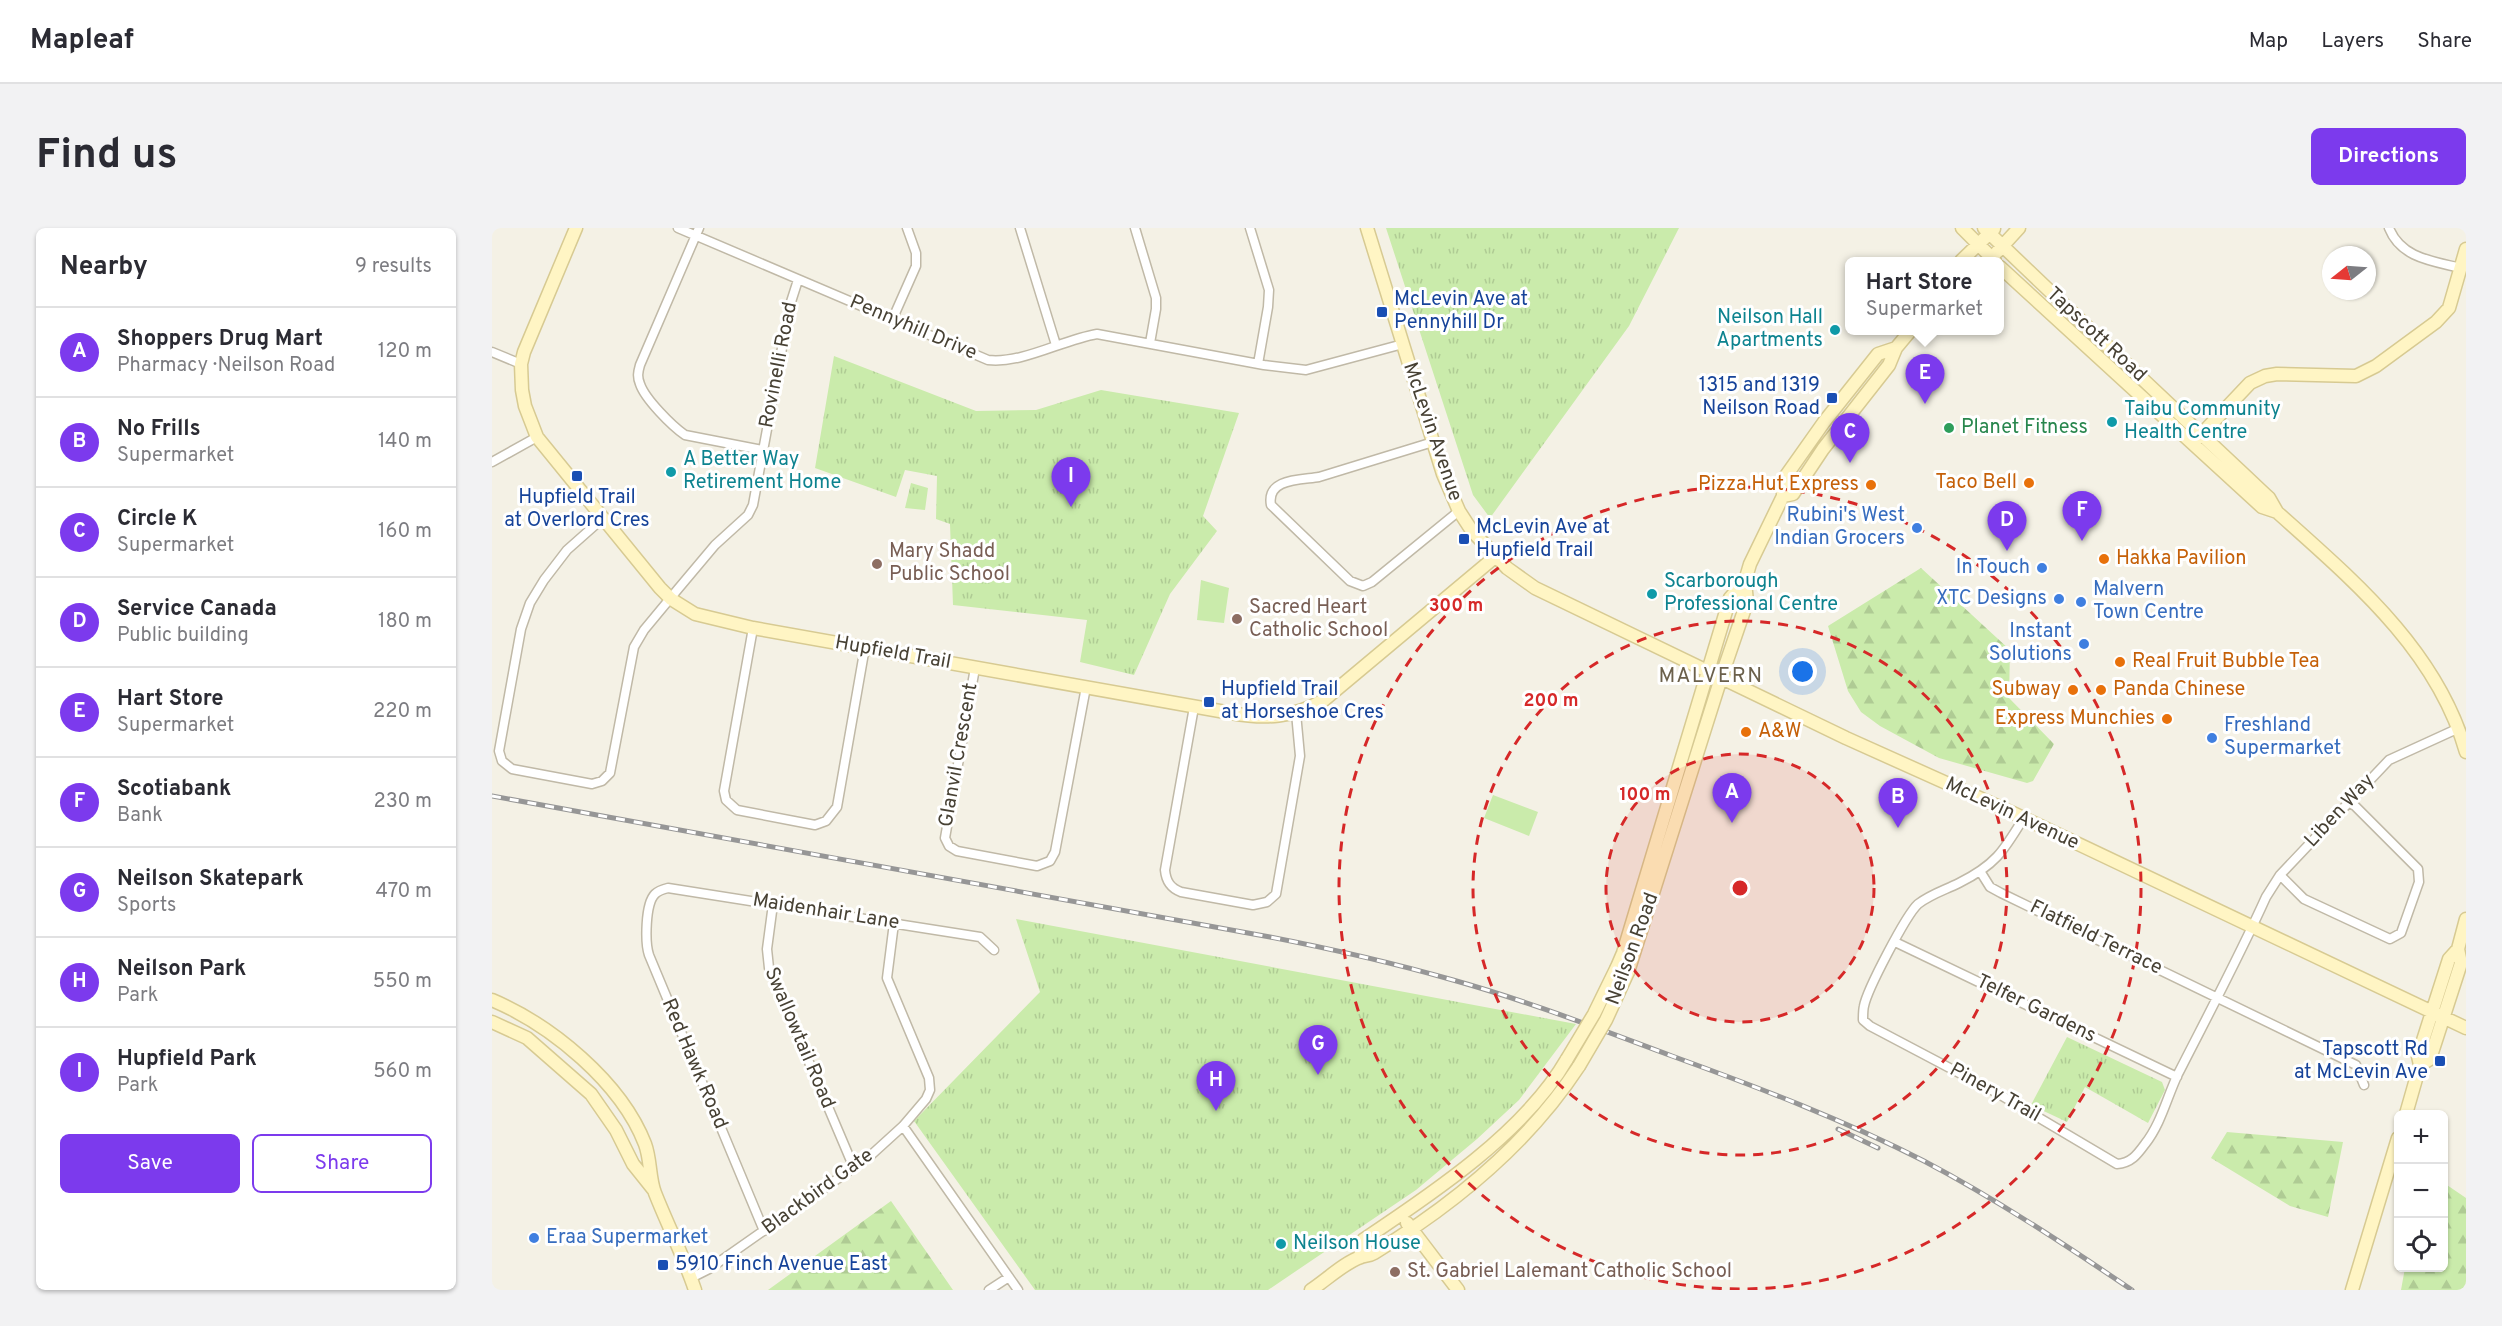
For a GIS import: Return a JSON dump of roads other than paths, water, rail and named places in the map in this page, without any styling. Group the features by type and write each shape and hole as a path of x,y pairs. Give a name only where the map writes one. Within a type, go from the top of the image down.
{"street":[{"name":"Hupfield Trail","path":"576,228 524,352 521,364 525,406 537,437 602,519 671,599 695,614 753,628 1194,707 1271,718 1296,713 1324,700 1495,557"},
{"name":"Pennyhill Drive","path":"678,228 697,232 798,280 893,318 988,360 1009,360 1097,334 1258,364 1306,370 1403,345"},
{"path":"893,318 916,266 916,253 907,228"},
{"path":"1020,228 1056,345"},
{"path":"1135,228 1156,298 1150,343"},
{"path":"1250,228 1269,290 1258,364"},
{"name":"McLevin Avenue","path":"1367,228 1443,474 1459,511 1472,531 1495,557 1535,588 1708,672 2466,1028"},
{"name":"Tapscott Road","path":"1962,228 1989,257"},
{"path":"1996,257 2001,247 2019,228"},
{"path":"2389,228 2397,243 2411,255 2460,268"},
{"path":"1965,257 1989,230"},
{"name":"Tapscott Road","path":"1989,230 2001,247 2197,439"},
{"path":"697,232 640,365 638,377 640,386 676,429 685,435 762,450"},
{"path":"2197,439 2244,389 2265,376 2277,374 2356,376 2376,366 2436,322 2449,308 2466,249"},
{"name":"Tapscott Road","path":"2004,272 2197,439 2269,498 2277,512 2352,581 2398,628 2429,670 2462,727 2466,752"},
{"name":"Rovinelli Road","path":"602,519 567,550 544,580 530,603 520,629 500,744 502,761 512,770 592,784 606,779 611,769 634,647 644,630 715,545 748,515 753,505 790,305 798,280"},
{"name":"Neilson Road","path":"1783,496 1793,494 1841,425 1889,365 1896,348 1907,335"},
{"name":"Neilson Road","path":"1360,1257 1362,1241 1489,1148 1557,1077 1622,970 1623,953 1730,597 1745,581 1764,532 1783,496 1783,480 1878,354 1896,348"},
{"path":"492,352 521,364"},
{"path":"1829,416 1841,425"},
{"path":"492,462 537,437"},
{"path":"1433,442 1319,477 1303,477 1278,485 1272,493 1271,505 1350,581 1363,586 1372,582 1459,511"},
{"name":"Neilson Road","path":"1311,1290 1360,1257 1371,1255 1410,1228 1509,1152 1539,1120 1579,1066 1605,1020 1747,602 1745,581"},
{"path":"753,628 724,791 726,800 737,810 815,825 831,818 837,807 865,647"},
{"name":"Glanvil Crescent","path":"975,668 945,838 949,846 957,851 1037,866 1046,864 1055,852 1086,687"},
{"path":"1194,707 1165,870 1166,877 1170,886 1180,892 1253,905 1267,902 1275,894 1300,756 1296,713"},
{"name":"Liben Way","path":"2252,928 2266,897 2280,875 2389,760 2462,727"},
{"path":"2280,875 2304,899 2390,939 2401,933 2419,882 2418,869 2349,800"},
{"name":"Pinery Trail","path":"2023,819 2003,852 1980,871 1932,894 1912,911 1864,1005 1863,1020 1870,1026 2029,1111 2117,1164 2131,1161 2146,1143 2252,928"},
{"name":"Flatfield Terrace","path":"1980,871 1990,887 2001,893 2356,1065 2364,1085"},
{"name":"Maidenhair Lane","path":"656,894 668,888 894,923 980,938 994,950"},
{"name":"Red Hawk Road","path":"656,894 651,902 646,935 649,956 764,1231"},
{"name":"Swallowtail Road","path":"773,904 767,949 769,968 854,1168"},
{"path":"2407,1110 2420,1065 2430,1059 2437,1014 2461,963 2458,949 2466,920"},
{"name":"Blackbird Gate","path":"691,1278 709,1269 854,1168 903,1126 926,1100 930,1090 929,1078 887,978 894,923"},
{"name":"Telfer Gardens","path":"1895,942 2177,1077"},
{"path":"492,1000 546,1029 591,1067 634,1124 645,1145 653,1190 696,1290"},
{"path":"492,1022 526,1038 591,1094 616,1130 633,1164 653,1190"},
{"path":"903,1126 1018,1290"},
{"path":"2352,1290 2394,1151"},
{"path":"1400,1215 1458,1290"},
{"path":"989,1290 1008,1277"}],"railway":[{"path":"492,796 1270,937 1385,962 1481,988 1736,1080 1862,1131 1924,1161 2004,1206 2132,1290"},
{"path":"1838,1129 1878,1148"}],"place":[{"name":"McLevin Ave at Pennyhill Dr","path":"1382,312"},
{"name":"Neilson Hall Apartments","path":"1835,330"},
{"name":"1315 and 1319 Neilson Road","path":"1832,398"},
{"name":"Hart Store","path":"1925,404"},
{"name":"Taibu Community Health Centre","path":"2112,422"},
{"name":"Planet Fitness","path":"1949,428"},
{"name":"Circle K","path":"1850,463"},
{"name":"A Better Way Retirement Home","path":"671,472"},
{"name":"Hupfield Trail at Overlord Cres","path":"577,476"},
{"name":"Taco Bell","path":"2029,483"},
{"name":"Pizza Hut Express","path":"1871,485"},
{"name":"Hupfield Park","path":"1071,507"},
{"name":"Rubini's West Indian Grocers","path":"1917,528"},
{"name":"McLevin Ave at Hupfield Trail","path":"1464,539"},
{"name":"Scotiabank","path":"2082,541"},
{"name":"Service Canada","path":"2007,551"},
{"name":"Hakka Pavilion","path":"2104,559"},
{"name":"Mary Shadd Public School","path":"877,564"},
{"name":"In Touch","path":"2042,568"},
{"name":"Scarborough Professional Centre","path":"1652,594"},
{"name":"XTC Designs","path":"2059,599"},
{"name":"Malvern Town Centre","path":"2081,602"},
{"name":"Sacred Heart Catholic School","path":"1237,619"},
{"name":"Instant Solutions","path":"2084,644"},
{"name":"Real Fruit Bubble Tea","path":"2120,662"},
{"name":"Subway","path":"2073,690"},
{"name":"Panda Chinese","path":"2101,690"},
{"name":"Hupfield Trail at Horseshoe Cres","path":"1209,702"},
{"name":"Express Munchies","path":"2167,719"},
{"name":"A&W","path":"1746,732"},
{"name":"Freshland Supermarket","path":"2212,738"},
{"name":"Shoppers Drug Mart","path":"1732,823"},
{"name":"No Frills","path":"1898,828"},
{"name":"Tapscott Rd at McLevin Ave","path":"2440,1061"},
{"name":"Neilson Skatepark","path":"1318,1075"},
{"name":"Neilson Park","path":"1216,1111"},
{"name":"Eraa Supermarket","path":"534,1238"},
{"name":"Neilson House","path":"1281,1244"},
{"name":"5910 Finch Avenue East","path":"663,1265"},
{"name":"St. Gabriel Lalemant Catholic School","path":"1395,1272"}],"district":[{"name":"MALVERN","path":"1711,676"}]}
